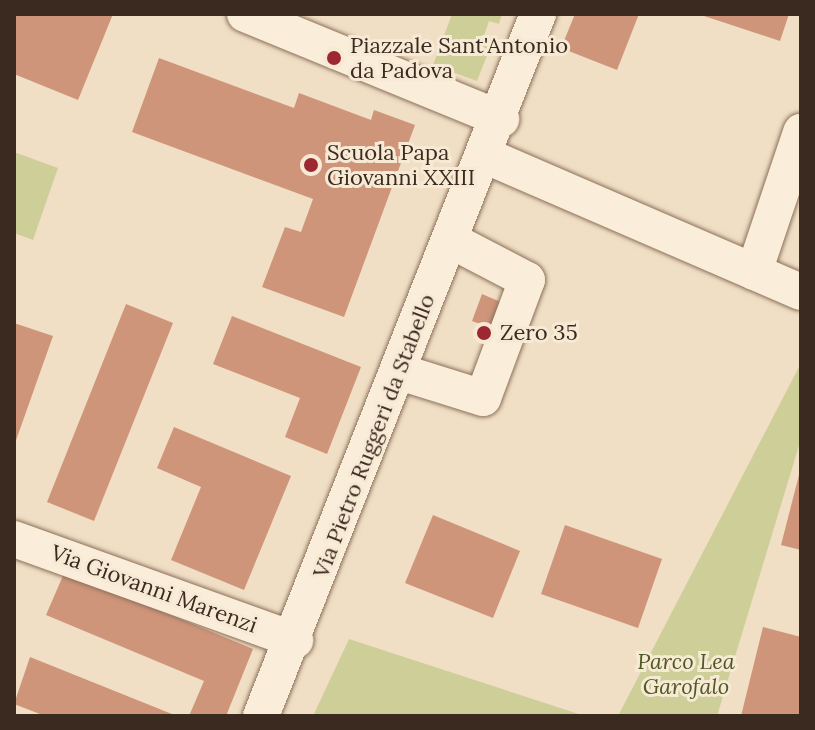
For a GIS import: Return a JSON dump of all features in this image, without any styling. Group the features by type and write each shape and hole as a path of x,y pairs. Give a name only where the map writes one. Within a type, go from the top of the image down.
{"street":[{"path":"245,14 501,119"},
{"name":"Via Pietro Ruggeri da Stabello","path":"261,716 295,640 450,240 501,119 538,14"},
{"path":"754,272 801,132"},
{"path":"484,155 801,292"},
{"path":"400,372 483,398 527,280 450,240"},
{"name":"Via Giovanni Marenzi","path":"14,539 295,640"}],"green space":[{"path":"452,14 502,14 499,24 489,21 481,44 490,48 477,81 433,65"},
{"path":"14,152 58,168 33,240 14,233"},
{"name":"Parco Lea Garofalo","path":"801,363 801,439 717,716 618,716"},
{"name":"Parco Lea Garofalo","path":"349,639 585,716 313,716"}],"building":[{"path":"14,14 113,14 78,100 14,74"},
{"path":"575,14 639,14 617,70 561,48"},
{"path":"698,14 789,14 780,41"},
{"name":"Scuola Papa Giovanni XXIII","path":"159,58 294,108 299,93 371,120 374,110 415,125 344,317 262,287 285,227 301,232 313,199 132,132"},
{"path":"482,294 533,316 524,340 472,321"},
{"path":"126,304 173,323 94,521 47,502"},
{"path":"232,316 361,367 327,454 285,437 300,398 213,364"},
{"path":"14,323 53,336 14,446"},
{"path":"174,427 291,476 244,590 171,560 201,487 157,468"},
{"path":"801,471 801,550 781,545"},
{"path":"433,515 520,551 493,618 405,583"},
{"path":"565,525 662,559 638,628 541,594"},
{"path":"65,571 253,649 226,716 189,716 204,681 46,615"},
{"path":"763,627 801,637 801,716 741,716"},
{"path":"30,657 172,714 45,716 14,704"}],"place":[{"name":"Piazzale Sant'Antonio da Padova","path":"334,58"},
{"name":"Scuola Papa Giovanni XXIII","path":"311,165"},
{"name":"Zero 35","path":"484,333"}]}
